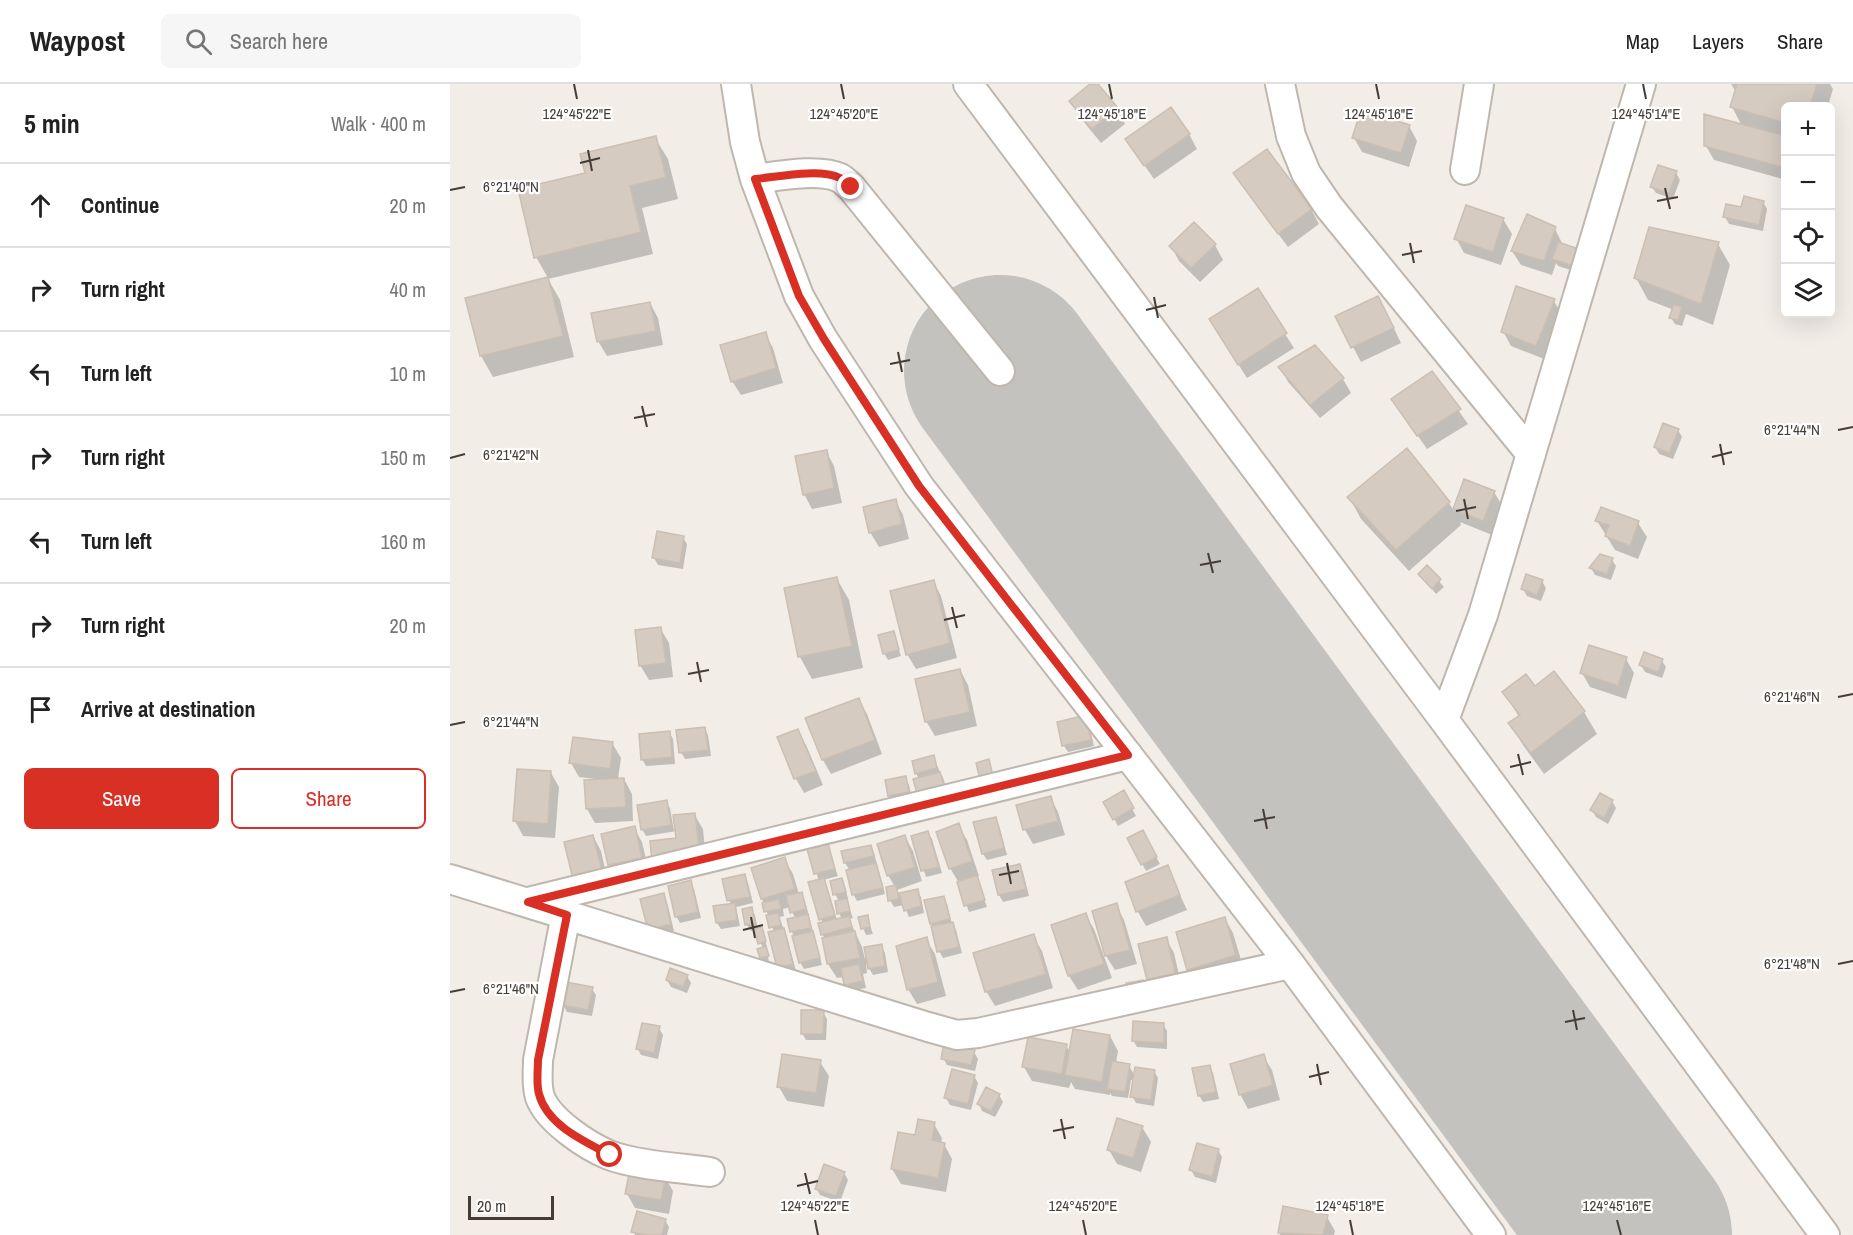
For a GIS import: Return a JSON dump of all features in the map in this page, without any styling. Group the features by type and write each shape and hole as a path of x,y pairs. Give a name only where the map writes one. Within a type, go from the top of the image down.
{"street":[{"path":"736,84 745,142 755,179 799,296 830,349 919,486 1290,964 1491,1235"},
{"path":"968,84 1444,720 1825,1235"},
{"path":"1280,84 1291,136 1306,173 1329,207 1531,454"},
{"path":"1465,170 1479,84"},
{"path":"1444,720 1483,615 1641,84"},
{"path":"755,179 800,174 823,174 840,178 851,187 1000,370"},
{"path":"528,902 1128,755"},
{"path":"450,879 957,1035 978,1033 1290,964"},
{"path":"567,915 538,1060 537,1083 544,1107 569,1132 610,1155 634,1161 710,1172"}],"building":[{"path":"1090,84 1098,84 1118,108 1092,129 1069,101"},
{"path":"1737,84 1817,84 1811,102 1781,102 1781,122 1730,107"},
{"path":"1171,107 1190,134 1144,166 1125,139"},
{"path":"1361,110 1410,125 1401,153 1352,138"},
{"path":"1704,114 1781,135 1781,167 1704,146"},
{"path":"656,136 666,177 630,186 641,232 534,258 518,189 585,173 580,154"},
{"path":"1267,149 1312,209 1278,234 1233,173"},
{"path":"1658,165 1677,171 1669,193 1650,187"},
{"path":"1744,196 1764,201 1759,225 1723,217 1726,204 1741,207"},
{"path":"1466,205 1504,218 1493,252 1454,239"},
{"path":"1527,214 1556,227 1544,261 1511,251"},
{"path":"1194,222 1216,244 1191,268 1169,246"},
{"path":"1649,227 1719,242 1701,304 1634,278"},
{"path":"1558,242 1585,251 1580,268 1552,259"},
{"path":"548,277 563,336 480,356 465,298"},
{"path":"1516,286 1555,299 1536,346 1501,332"},
{"path":"1258,288 1287,333 1238,365 1209,319"},
{"path":"1378,296 1394,328 1351,348 1335,316"},
{"path":"650,302 656,331 597,342 591,313"},
{"path":"1674,304 1682,307 1678,320 1669,318"},
{"path":"766,332 776,368 731,382 720,345"},
{"path":"1315,345 1344,378 1310,405 1278,367"},
{"path":"1432,371 1461,409 1417,436 1391,399"},
{"path":"1663,423 1679,429 1669,453 1654,447"},
{"path":"1407,448 1450,502 1396,550 1347,497"},
{"path":"827,450 834,488 803,495 795,456"},
{"path":"1464,479 1495,491 1483,521 1453,509"},
{"path":"896,499 902,524 869,533 863,507"},
{"path":"1601,507 1639,521 1630,546 1605,536 1609,525 1595,521"},
{"path":"657,531 684,536 680,563 652,558"},
{"path":"1600,554 1613,558 1607,574 1589,568"},
{"path":"1427,565 1441,579 1432,589 1418,574"},
{"path":"1526,574 1543,580 1537,595 1521,589"},
{"path":"837,577 852,646 798,657 784,588"},
{"path":"934,580 950,643 906,655 890,591"},
{"path":"661,627 666,663 639,666 635,630"},
{"path":"894,631 899,650 883,654 878,635"},
{"path":"1589,645 1627,657 1618,686 1580,673"},
{"path":"1644,652 1663,659 1658,672 1639,665"},
{"path":"960,669 970,712 925,722 915,679"},
{"path":"1554,671 1585,711 1531,753 1508,723 1520,715 1502,692 1526,674 1535,686"},
{"path":"859,698 875,740 822,760 805,718"},
{"path":"1086,715 1091,740 1062,746 1057,722"},
{"path":"705,727 708,750 679,753 676,730"},
{"path":"798,729 816,771 794,779 777,737"},
{"path":"670,731 672,757 641,760 639,734"},
{"path":"573,737 613,742 610,769 569,763"},
{"path":"934,755 937,768 915,774 912,761"},
{"path":"989,759 993,776 980,779 976,763"},
{"path":"517,769 551,771 548,824 513,821"},
{"path":"940,772 944,786 917,793 913,779"},
{"path":"906,776 909,792 888,796 885,780"},
{"path":"624,778 626,807 586,809 584,780"},
{"path":"1124,790 1134,808 1113,820 1103,802"},
{"path":"1600,793 1613,800 1604,818 1590,810"},
{"path":"1051,796 1058,821 1023,830 1016,805"},
{"path":"667,800 671,825 641,830 637,805"},
{"path":"695,813 700,856 652,862 650,841 676,838 673,815"},
{"path":"996,817 1004,848 982,854 973,822"},
{"path":"959,823 972,861 949,869 936,832"},
{"path":"635,826 642,858 608,865 601,834"},
{"path":"1143,830 1157,857 1141,865 1127,838"},
{"path":"928,831 939,867 921,871 911,836"},
{"path":"593,835 602,871 573,879 564,842"},
{"path":"905,835 915,867 887,876 877,844"},
{"path":"828,843 835,869 814,874 807,849"},
{"path":"871,845 874,856 844,863 841,851"},
{"path":"785,857 795,889 761,899 751,868"},
{"path":"876,863 883,888 852,895 846,870"},
{"path":"1020,864 1026,889 998,895 992,870"},
{"path":"1168,865 1180,895 1136,912 1125,882"},
{"path":"745,874 750,897 727,901 722,879"},
{"path":"977,875 985,900 964,906 957,882"},
{"path":"824,878 835,915 819,920 808,882"},
{"path":"842,878 846,892 833,895 830,881"},
{"path":"691,880 698,912 675,917 668,886"},
{"path":"896,885 899,899 888,901 886,887"},
{"path":"918,889 921,906 904,911 899,893"},
{"path":"802,892 806,909 790,913 786,895"},
{"path":"664,893 671,924 648,930 640,899"},
{"path":"944,896 950,919 930,924 924,900"},
{"path":"847,898 850,911 837,914 835,901"},
{"path":"779,899 781,909 764,912 762,903"},
{"path":"735,903 737,920 716,923 713,906"},
{"path":"1117,903 1130,950 1105,956 1092,911"},
{"path":"752,907 755,923 745,925 742,909"},
{"path":"778,913 781,925 769,928 766,915"},
{"path":"1086,913 1104,964 1068,976 1051,925"},
{"path":"808,914 811,928 790,932 787,919"},
{"path":"868,915 870,927 861,929 858,917"},
{"path":"849,916 852,927 821,935 818,923"},
{"path":"1225,917 1236,955 1187,970 1176,932"},
{"path":"953,922 959,947 937,952 931,926"},
{"path":"762,927 766,941 758,944 754,929"},
{"path":"784,928 793,964 777,968 768,932"},
{"path":"813,931 820,958 799,963 792,936"},
{"path":"855,931 860,958 827,964 822,938"},
{"path":"1034,934 1046,974 985,992 973,953"},
{"path":"927,937 938,982 907,990 896,946"},
{"path":"1167,937 1175,973 1147,980 1138,944"},
{"path":"882,944 885,966 868,969 864,947"},
{"path":"766,946 769,956 760,958 757,949"},
{"path":"859,964 863,981 844,985 841,968"},
{"path":"670,968 688,975 683,987 666,980"},
{"path":"1143,980 1145,988 1128,992 1126,983"},
{"path":"566,982 593,987 588,1010 562,1005"},
{"path":"801,1010 824,1010 823,1034 801,1034"},
{"path":"1133,1021 1164,1023 1164,1043 1132,1041"},
{"path":"642,1023 660,1026 654,1053 636,1049"},
{"path":"1073,1029 1110,1035 1102,1082 1065,1075"},
{"path":"1028,1037 1067,1044 1062,1074 1022,1067"},
{"path":"944,1043 975,1050 971,1065 941,1059"},
{"path":"782,1054 821,1060 816,1093 777,1087"},
{"path":"1264,1054 1273,1085 1239,1095 1230,1064"},
{"path":"1112,1061 1130,1064 1125,1092 1107,1089"},
{"path":"1210,1065 1216,1092 1198,1096 1192,1068"},
{"path":"1135,1067 1155,1070 1151,1100 1130,1097"},
{"path":"952,1069 975,1075 968,1104 944,1098"},
{"path":"986,1087 1000,1094 991,1111 977,1104"},
{"path":"1117,1118 1143,1126 1133,1158 1107,1150"},
{"path":"918,1119 935,1122 932,1140 945,1143 938,1178 891,1169 898,1132 915,1135"},
{"path":"1197,1143 1219,1149 1212,1177 1189,1170"},
{"path":"824,1164 845,1172 836,1196 815,1189"},
{"path":"630,1169 666,1175 661,1200 625,1194"},
{"path":"1283,1206 1328,1215 1323,1235 1278,1233"},
{"path":"637,1211 666,1219 662,1235 631,1232"}],"runway":[{"path":"1000,371 1636,1235"}],"route":[{"path":"610,1155 569,1132 544,1107 541,1099 537,1083 538,1060 567,915 528,902 1128,755 919,486 824,339 799,296 755,179 823,174 840,178 851,187"}]}
